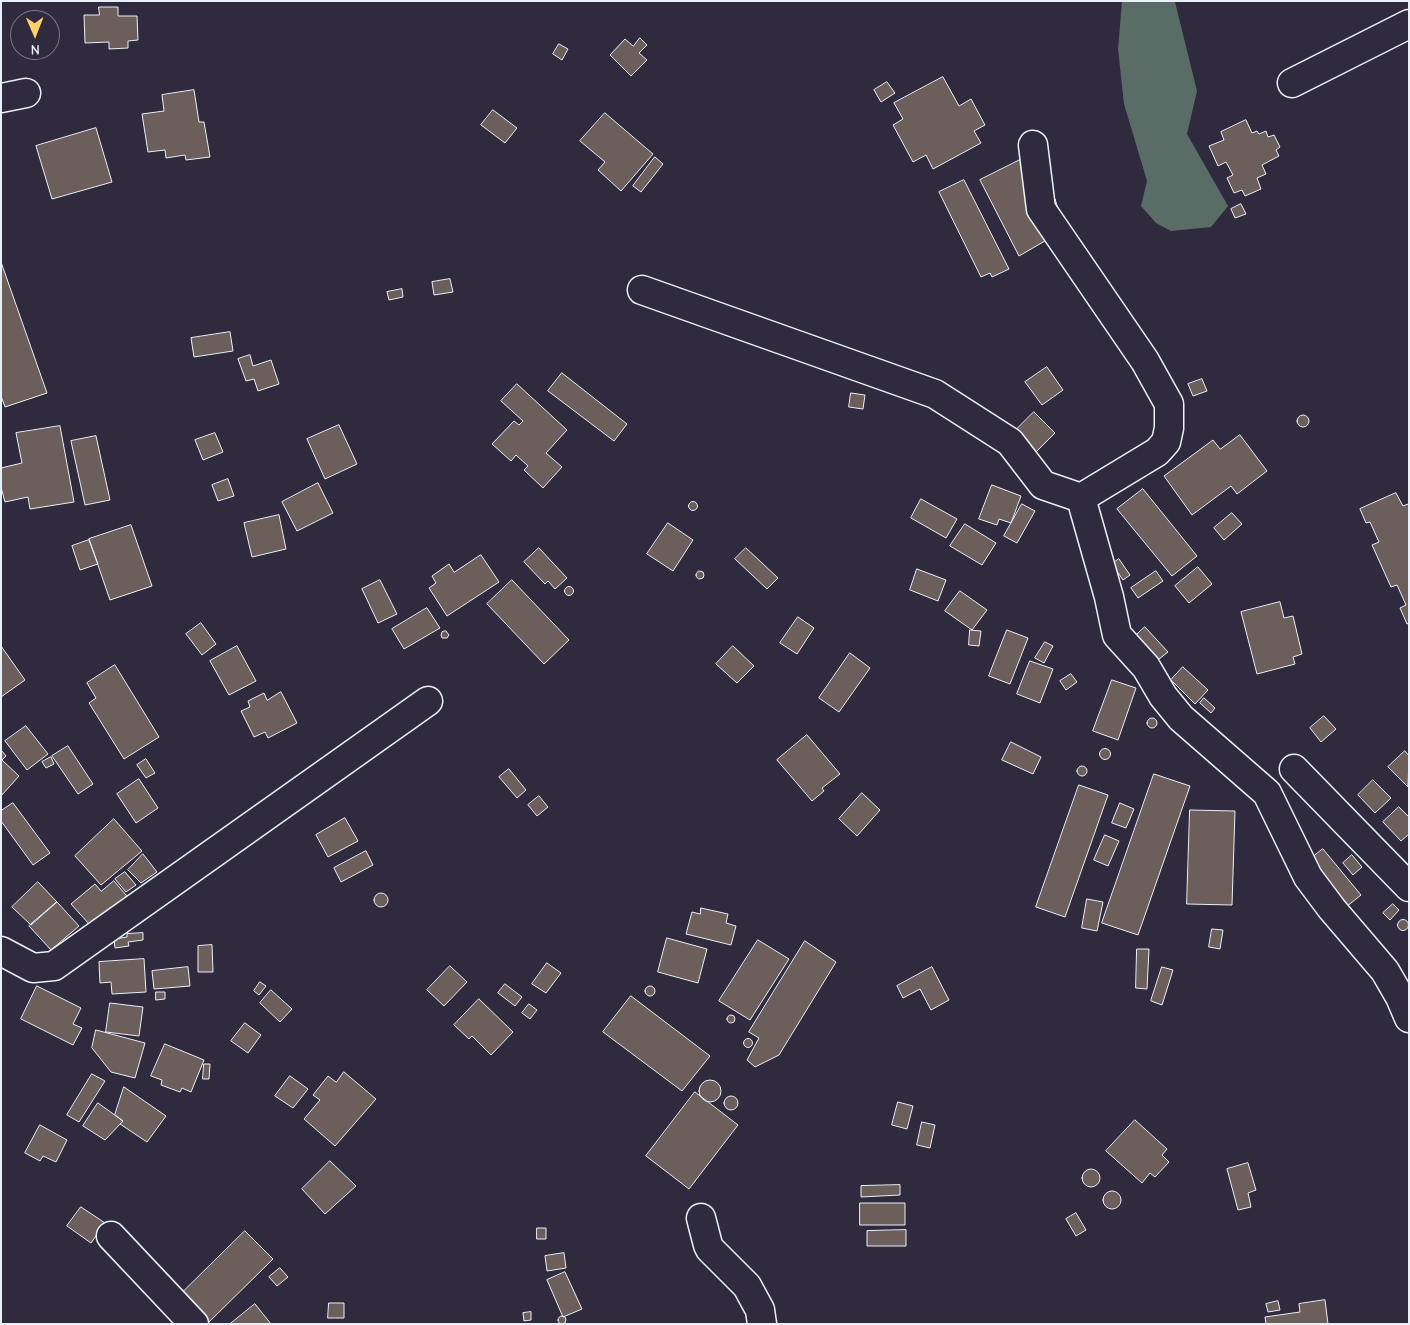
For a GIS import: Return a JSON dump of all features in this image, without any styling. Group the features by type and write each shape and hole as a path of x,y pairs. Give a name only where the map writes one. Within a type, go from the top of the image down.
{"street":[{"path":"1292,83 1409,24"},
{"path":"1033,145 1042,209 1146,361 1169,404 1169,428 1166,442 1157,452 1081,498"},
{"path":"642,290 935,394 1010,442 1043,485 1081,498"},
{"path":"1081,498 1109,597 1117,635 1146,666 1163,696 1181,718 1267,794 1308,877 1332,909 1385,971 1400,996 1409,1018"},
{"path":"1,951 33,968 54,966 428,701"},
{"path":"1294,769 1409,887"},
{"path":"701,1218 710,1249 747,1286 760,1310 762,1324"},
{"path":"111,1236 194,1324"}],"green space":[{"path":"1122,1 1175,2 1197,91 1187,134 1228,206 1211,227 1171,231 1156,223 1141,206 1147,181 1124,104 1118,49"}],"building":[{"path":"99,7 118,7 118,16 137,16 138,40 128,41 128,48 109,49 109,42 85,43 84,15 99,15"},
{"path":"640,38 647,45 639,53 647,60 631,76 610,55 625,39 633,46"},
{"path":"559,44 568,49 562,60 553,54"},
{"path":"943,77 959,106 971,99 985,125 974,131 981,143 933,169 926,155 913,162 893,125 903,119 894,103"},
{"path":"887,82 895,93 881,102 874,90"},
{"path":"194,90 199,122 204,122 210,157 186,160 185,155 166,158 165,150 148,152 142,114 164,111 162,95"},
{"path":"493,110 517,128 505,143 481,125"},
{"path":"605,113 653,154 621,191 598,170 605,162 580,141"},
{"path":"1246,120 1252,133 1257,131 1259,134 1266,131 1268,137 1274,135 1280,147 1276,150 1279,156 1262,165 1266,174 1257,178 1261,189 1245,196 1242,190 1234,193 1227,178 1233,175 1226,162 1218,166 1209,146 1224,140 1221,132"},
{"path":"96,128 112,182 52,199 36,146"},
{"path":"655,157 663,164 641,192 633,186"},
{"path":"1022,159 1047,199 1055,199 1059,212 1057,234 1019,256 980,180"},
{"path":"964,180 1009,269 992,277 990,273 981,277 939,192"},
{"path":"1241,204 1246,214 1235,218 1231,209"},
{"path":"1,262 47,393 5,407 1,396"},
{"path":"450,279 453,292 434,295 432,282"},
{"path":"402,289 403,297 389,300 387,292"},
{"path":"230,332 233,351 194,357 191,338"},
{"path":"250,355 253,366 271,360 279,384 258,391 254,379 246,381 238,359"},
{"path":"1047,367 1063,390 1042,405 1025,382"},
{"path":"562,373 627,424 614,441 548,391"},
{"path":"1202,379 1207,391 1193,396 1188,384"},
{"path":"517,384 567,430 546,453 562,467 543,488 524,470 528,466 516,455 511,461 492,444 514,421 519,425 523,421 501,401"},
{"path":"851,393 865,395 863,409 849,407"},
{"path":"1034,412 1055,433 1036,452 1015,431"},
{"path":"1301,415 1305,415 1309,421 1305,427 1301,427 1297,423 1297,419"},
{"path":"339,425 357,464 325,479 307,439"},
{"path":"60,426 74,502 30,509 28,497 5,502 1,487 1,468 22,463 16,433"},
{"path":"215,433 223,452 203,460 195,440"},
{"path":"1240,435 1267,471 1237,494 1231,486 1192,515 1164,476 1213,440 1220,449"},
{"path":"96,436 110,500 85,505 71,441"},
{"path":"228,479 234,496 218,501 212,485"},
{"path":"318,483 333,513 297,531 282,502"},
{"path":"992,485 1021,496 1011,523 999,519 997,525 979,519"},
{"path":"1143,489 1197,556 1172,576 1117,509"},
{"path":"1396,493 1403,506 1408,504 1409,506 1409,623 1407,624 1400,608 1406,605 1397,585 1391,587 1372,545 1379,542 1370,522 1366,523 1360,509"},
{"path":"921,499 957,519 946,538 911,518"},
{"path":"693,501 698,506 693,511 688,506"},
{"path":"1022,504 1035,511 1017,543 1004,536"},
{"path":"1232,513 1242,524 1224,540 1214,528"},
{"path":"279,515 286,549 252,557 244,523"},
{"path":"668,523 693,540 673,571 647,554"},
{"path":"965,524 996,543 982,565 950,546"},
{"path":"131,525 152,586 110,600 89,539"},
{"path":"89,540 98,564 80,570 72,546"},
{"path":"539,548 567,578 555,589 548,581 545,584 524,562"},
{"path":"746,548 778,578 767,589 735,559"},
{"path":"481,555 499,582 447,616 429,588 436,583 432,576 449,564 454,572"},
{"path":"1119,559 1130,575 1123,580 1112,564"},
{"path":"1198,567 1212,584 1189,603 1175,586"},
{"path":"917,569 946,580 938,601 910,590"},
{"path":"700,571 704,575 700,579 696,575"},
{"path":"1156,571 1163,581 1138,598 1131,588"},
{"path":"380,580 397,614 378,623 362,589"},
{"path":"512,580 569,640 544,664 487,604"},
{"path":"569,586 574,591 569,596 564,591"},
{"path":"960,591 987,610 972,630 945,611"},
{"path":"1280,602 1284,618 1293,616 1302,654 1293,657 1295,664 1257,674 1241,612"},
{"path":"427,608 440,628 404,649 392,629"},
{"path":"798,617 814,628 797,654 780,643"},
{"path":"201,623 216,644 202,655 186,634"},
{"path":"1145,627 1168,652 1154,663 1132,639"},
{"path":"970,630 981,631 979,646 969,645"},
{"path":"1007,630 1028,638 1010,684 989,676"},
{"path":"446,631 449,635 447,638 442,638 442,632"},
{"path":"1045,642 1053,646 1044,663 1035,658"},
{"path":"1,646 25,680 1,697"},
{"path":"237,646 256,681 229,695 210,661"},
{"path":"733,646 754,666 737,683 716,664"},
{"path":"850,653 870,668 839,712 819,698"},
{"path":"1030,661 1053,669 1040,703 1017,694"},
{"path":"115,665 159,737 124,759 89,703 96,698 87,683"},
{"path":"1183,667 1208,690 1195,704 1171,680"},
{"path":"1071,674 1077,682 1066,690 1060,681"},
{"path":"1112,680 1136,688 1118,740 1093,731"},
{"path":"281,692 297,723 268,738 265,732 254,737 241,711 250,707 248,701 264,693 267,700"},
{"path":"1204,698 1215,708 1211,713 1200,703"},
{"path":"1324,716 1336,729 1321,742 1310,728"},
{"path":"1150,718 1154,718 1157,723 1156,727 1150,728 1147,725 1147,721"},
{"path":"26,726 48,754 27,770 5,741"},
{"path":"807,735 840,774 822,788 824,791 812,801 777,760"},
{"path":"1011,742 1041,757 1033,774 1002,760"},
{"path":"68,746 93,784 78,794 52,756"},
{"path":"1103,749 1107,749 1110,754 1109,758 1103,759 1100,756 1100,752"},
{"path":"1,750 6,756 2,760 19,776 1,796"},
{"path":"1405,751 1409,756 1408,787 1388,767"},
{"path":"51,757 54,764 46,768 42,762"},
{"path":"146,759 155,773 146,778 137,765"},
{"path":"1080,766 1084,766 1087,771 1086,775 1080,776 1077,773 1077,769"},
{"path":"509,769 526,790 517,798 499,777"},
{"path":"1154,774 1190,786 1138,935 1102,923"},
{"path":"139,779 158,808 136,823 117,794"},
{"path":"1373,780 1391,798 1375,813 1358,795"},
{"path":"1079,785 1108,795 1065,917 1036,907"},
{"path":"862,793 880,810 857,836 839,819"},
{"path":"539,796 548,807 537,816 528,805"},
{"path":"13,803 50,853 33,865 1,821 1,811"},
{"path":"1120,803 1134,809 1126,828 1112,823"},
{"path":"1399,807 1409,817 1409,834 1401,841 1383,822"},
{"path":"1190,810 1235,811 1232,905 1187,904"},
{"path":"345,818 358,841 328,857 316,835"},
{"path":"114,819 142,851 101,885 75,856"},
{"path":"1105,835 1119,841 1108,866 1094,860"},
{"path":"1323,849 1361,895 1341,911 1304,864"},
{"path":"366,851 373,865 341,882 334,868"},
{"path":"143,854 157,872 141,883 128,870"},
{"path":"1352,855 1362,867 1353,875 1343,863"},
{"path":"125,872 136,885 126,892 115,879"},
{"path":"114,881 132,902 117,914 111,907 90,925 71,904 95,884 101,891"},
{"path":"38,882 57,902 31,925 12,907"},
{"path":"378,893 384,893 388,900 384,907 378,907 374,903 374,897"},
{"path":"1087,899 1103,902 1097,931 1082,928"},
{"path":"57,902 79,926 51,950 29,926"},
{"path":"1393,904 1399,910 1390,920 1383,913"},
{"path":"701,908 728,914 726,923 736,926 731,945 686,934 692,912 700,914"},
{"path":"1401,920 1405,920 1408,925 1407,929 1401,930 1398,927 1398,923"},
{"path":"1212,929 1223,930 1220,949 1209,947"},
{"path":"143,933 143,940 128,942 129,946 115,948 114,939 127,937 127,934"},
{"path":"667,938 707,949 698,983 658,972"},
{"path":"758,940 789,959 750,1020 719,1001"},
{"path":"805,941 836,962 779,1055 755,1067 747,1060 759,1038 749,1032"},
{"path":"212,945 213,972 198,972 198,946"},
{"path":"1137,949 1149,949 1147,989 1136,988"},
{"path":"144,959 146,992 112,994 111,982 100,983 99,962"},
{"path":"547,963 561,973 546,993 532,984"},
{"path":"450,966 467,982 444,1006 427,990"},
{"path":"188,967 190,986 154,989 152,971"},
{"path":"932,967 949,1000 931,1010 920,989 903,998 897,986"},
{"path":"1162,967 1173,970 1162,1005 1151,1001"},
{"path":"260,982 266,986 259,995 254,991"},
{"path":"505,984 522,997 515,1006 498,993"},
{"path":"37,986 81,1008 73,1024 82,1028 73,1045 21,1019"},
{"path":"648,986 652,986 655,991 654,995 648,996 645,993 645,989"},
{"path":"271,990 292,1009 280,1022 260,1003"},
{"path":"156,992 165,992 165,999 156,1000"},
{"path":"631,996 710,1056 682,1091 603,1032"},
{"path":"479,999 513,1032 491,1055 472,1036 469,1039 454,1025"},
{"path":"110,1003 143,1007 139,1036 106,1032"},
{"path":"529,1004 537,1010 530,1019 522,1013"},
{"path":"731,1015 735,1019 731,1023 727,1019"},
{"path":"245,1023 261,1035 248,1053 231,1041"},
{"path":"96,1030 145,1043 135,1078 111,1072 92,1048"},
{"path":"748,1038 753,1043 748,1048 743,1043"},
{"path":"165,1044 204,1060 191,1092 182,1088 180,1092 161,1085 162,1080 151,1076"},
{"path":"204,1064 210,1064 209,1079 203,1079"},
{"path":"344,1072 376,1099 335,1146 304,1119 320,1100 313,1095 328,1076 336,1082"},
{"path":"92,1074 105,1081 79,1122 67,1115"},
{"path":"290,1076 308,1089 293,1108 275,1096"},
{"path":"710,1080 718,1083 721,1091 718,1099 710,1102 702,1099 699,1091 702,1083"},
{"path":"124,1087 166,1116 147,1142 120,1124 123,1121 115,1115"},
{"path":"695,1092 738,1125 689,1189 646,1156"},
{"path":"728,1096 734,1096 738,1103 734,1110 728,1110 724,1106 724,1100"},
{"path":"898,1102 913,1106 907,1129 892,1125"},
{"path":"98,1103 123,1121 105,1140 83,1126"},
{"path":"1135,1120 1167,1149 1162,1155 1169,1162 1155,1177 1150,1173 1142,1183 1106,1151"},
{"path":"922,1122 935,1125 930,1148 917,1145"},
{"path":"40,1125 67,1140 56,1162 43,1156 40,1161 25,1153"},
{"path":"330,1161 356,1186 325,1214 302,1189"},
{"path":"1248,1163 1256,1190 1248,1193 1251,1207 1238,1210 1227,1169"},
{"path":"1091,1169 1097,1172 1100,1178 1097,1184 1091,1187 1085,1184 1082,1178 1085,1172"},
{"path":"900,1185 900,1195 861,1197 861,1186"},
{"path":"1112,1191 1118,1194 1121,1200 1118,1206 1112,1209 1106,1206 1103,1200 1106,1194"},
{"path":"860,1203 905,1203 905,1225 860,1225"},
{"path":"81,1207 105,1223 91,1243 67,1226"},
{"path":"1076,1213 1086,1230 1076,1236 1066,1219"},
{"path":"537,1228 546,1228 546,1239 537,1239"},
{"path":"906,1230 906,1246 867,1246 867,1231"},
{"path":"245,1231 273,1259 207,1324 179,1296"},
{"path":"564,1253 566,1268 547,1271 545,1256"},
{"path":"280,1268 288,1277 277,1286 269,1277"},
{"path":"565,1272 582,1309 563,1317 547,1280"},
{"path":"1325,1300 1328,1324 1266,1324 1265,1317 1300,1312 1299,1304"},
{"path":"1278,1301 1280,1310 1268,1312 1266,1304"},
{"path":"329,1303 344,1303 344,1318 328,1318"},
{"path":"255,1304 271,1324 230,1324"},
{"path":"531,1312 531,1320 524,1321 523,1313"},
{"path":"562,1316 566,1320 562,1324 558,1320"}]}
